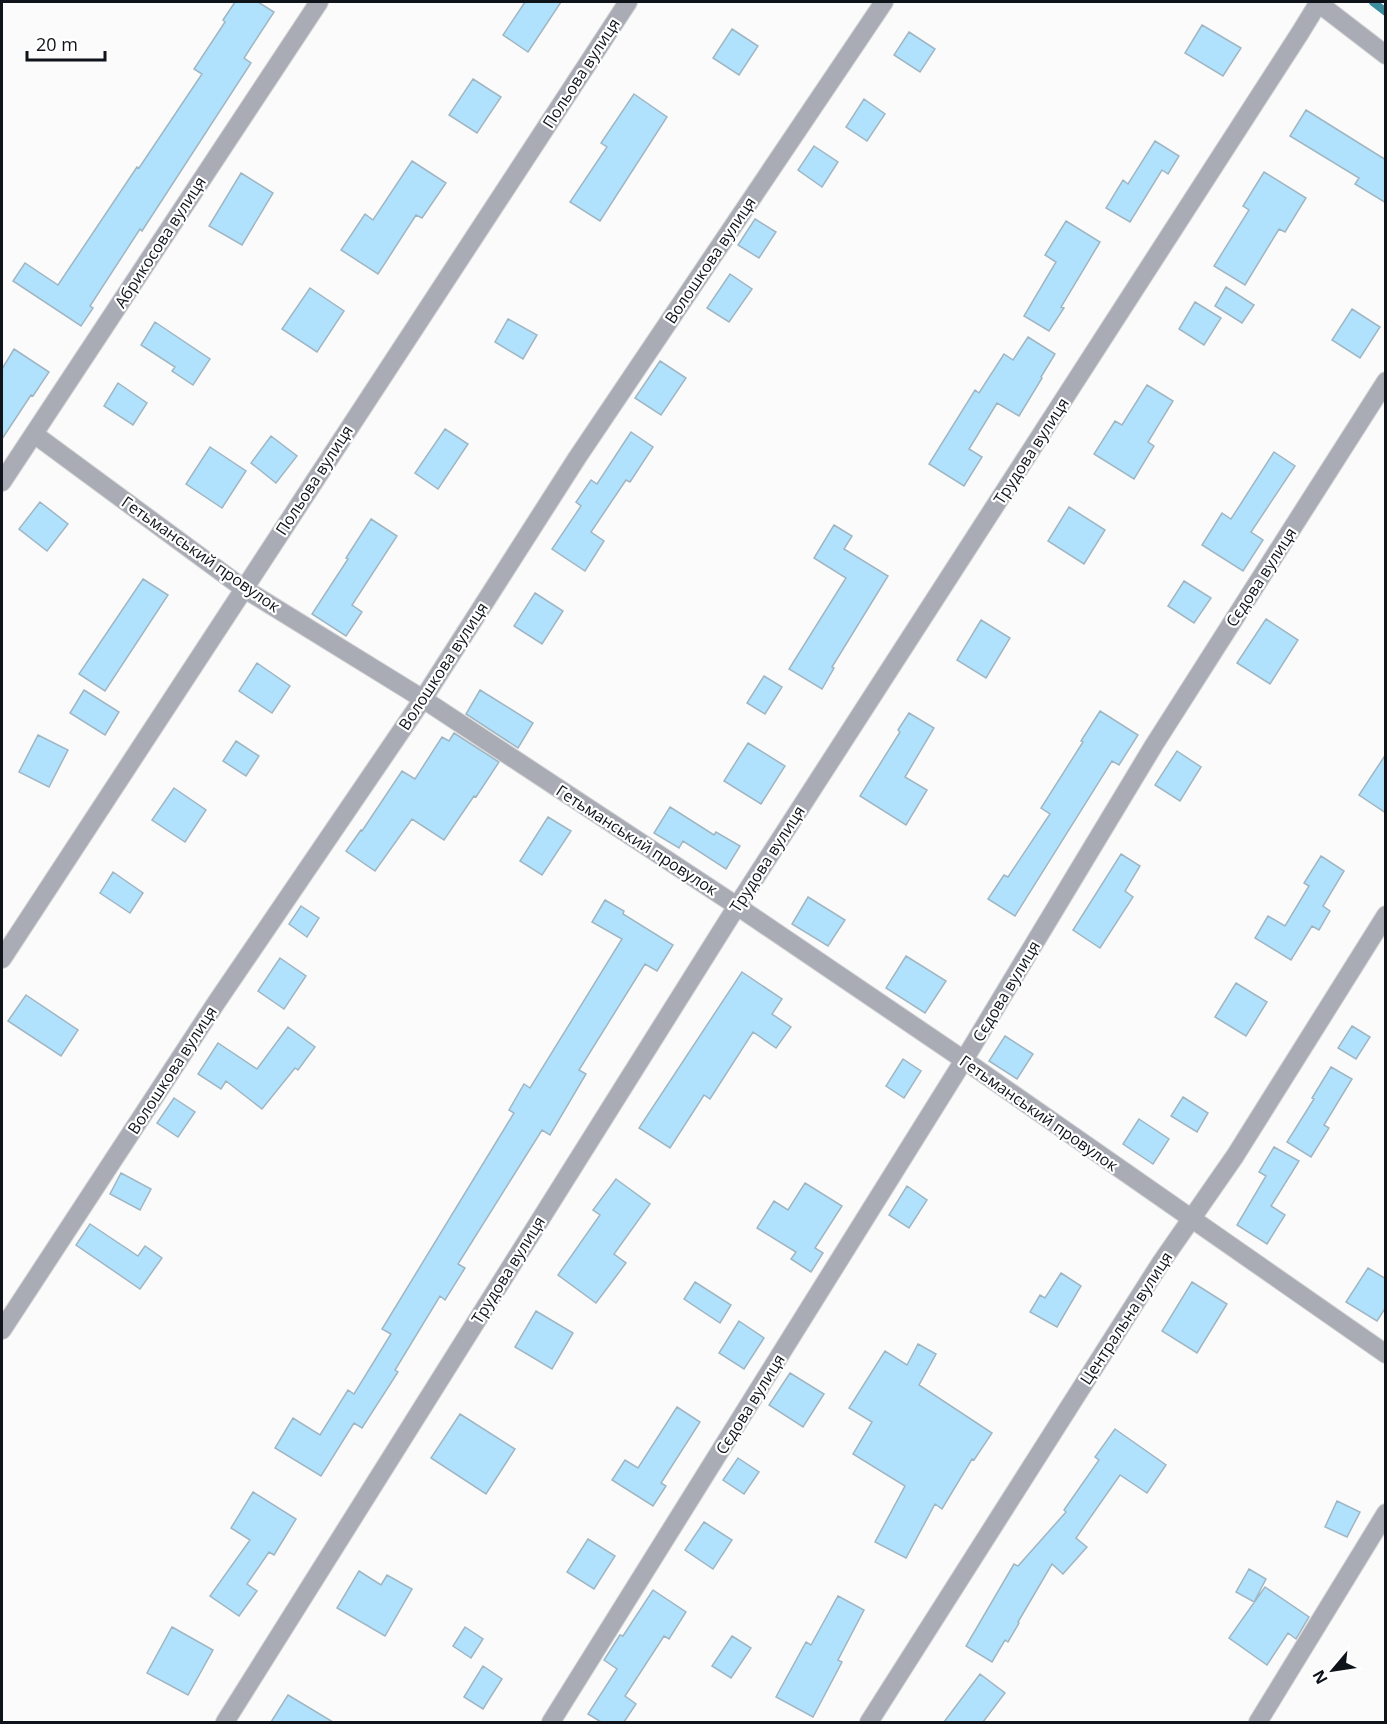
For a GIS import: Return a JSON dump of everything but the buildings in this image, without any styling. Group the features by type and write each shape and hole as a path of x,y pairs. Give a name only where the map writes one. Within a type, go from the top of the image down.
{"street":[{"name":"Абрикосова вулиця","path":"2,482 319,2"},
{"name":"Польова вулиця","path":"2,959 628,2"},
{"name":"Волошкова вулиця","path":"2,1330 216,1003 423,699 577,459 884,2"},
{"path":"1318,2 1386,55"},
{"name":"Трудова вулиця","path":"225,1722 737,906 1318,2"},
{"name":"Сєдова вулиця","path":"551,1722 964,1060 1154,745 1386,381"},
{"name":"Гетьманський провулок","path":"33,434 243,588 423,699 737,906 964,1060 1386,1354"},
{"name":"Центральна вулиця","path":"869,1722 1160,1264 1234,1156 1386,915"},
{"path":"1257,1722 1386,1513"}],"waterway":[{"path":"1373,2 1386,12"}]}
